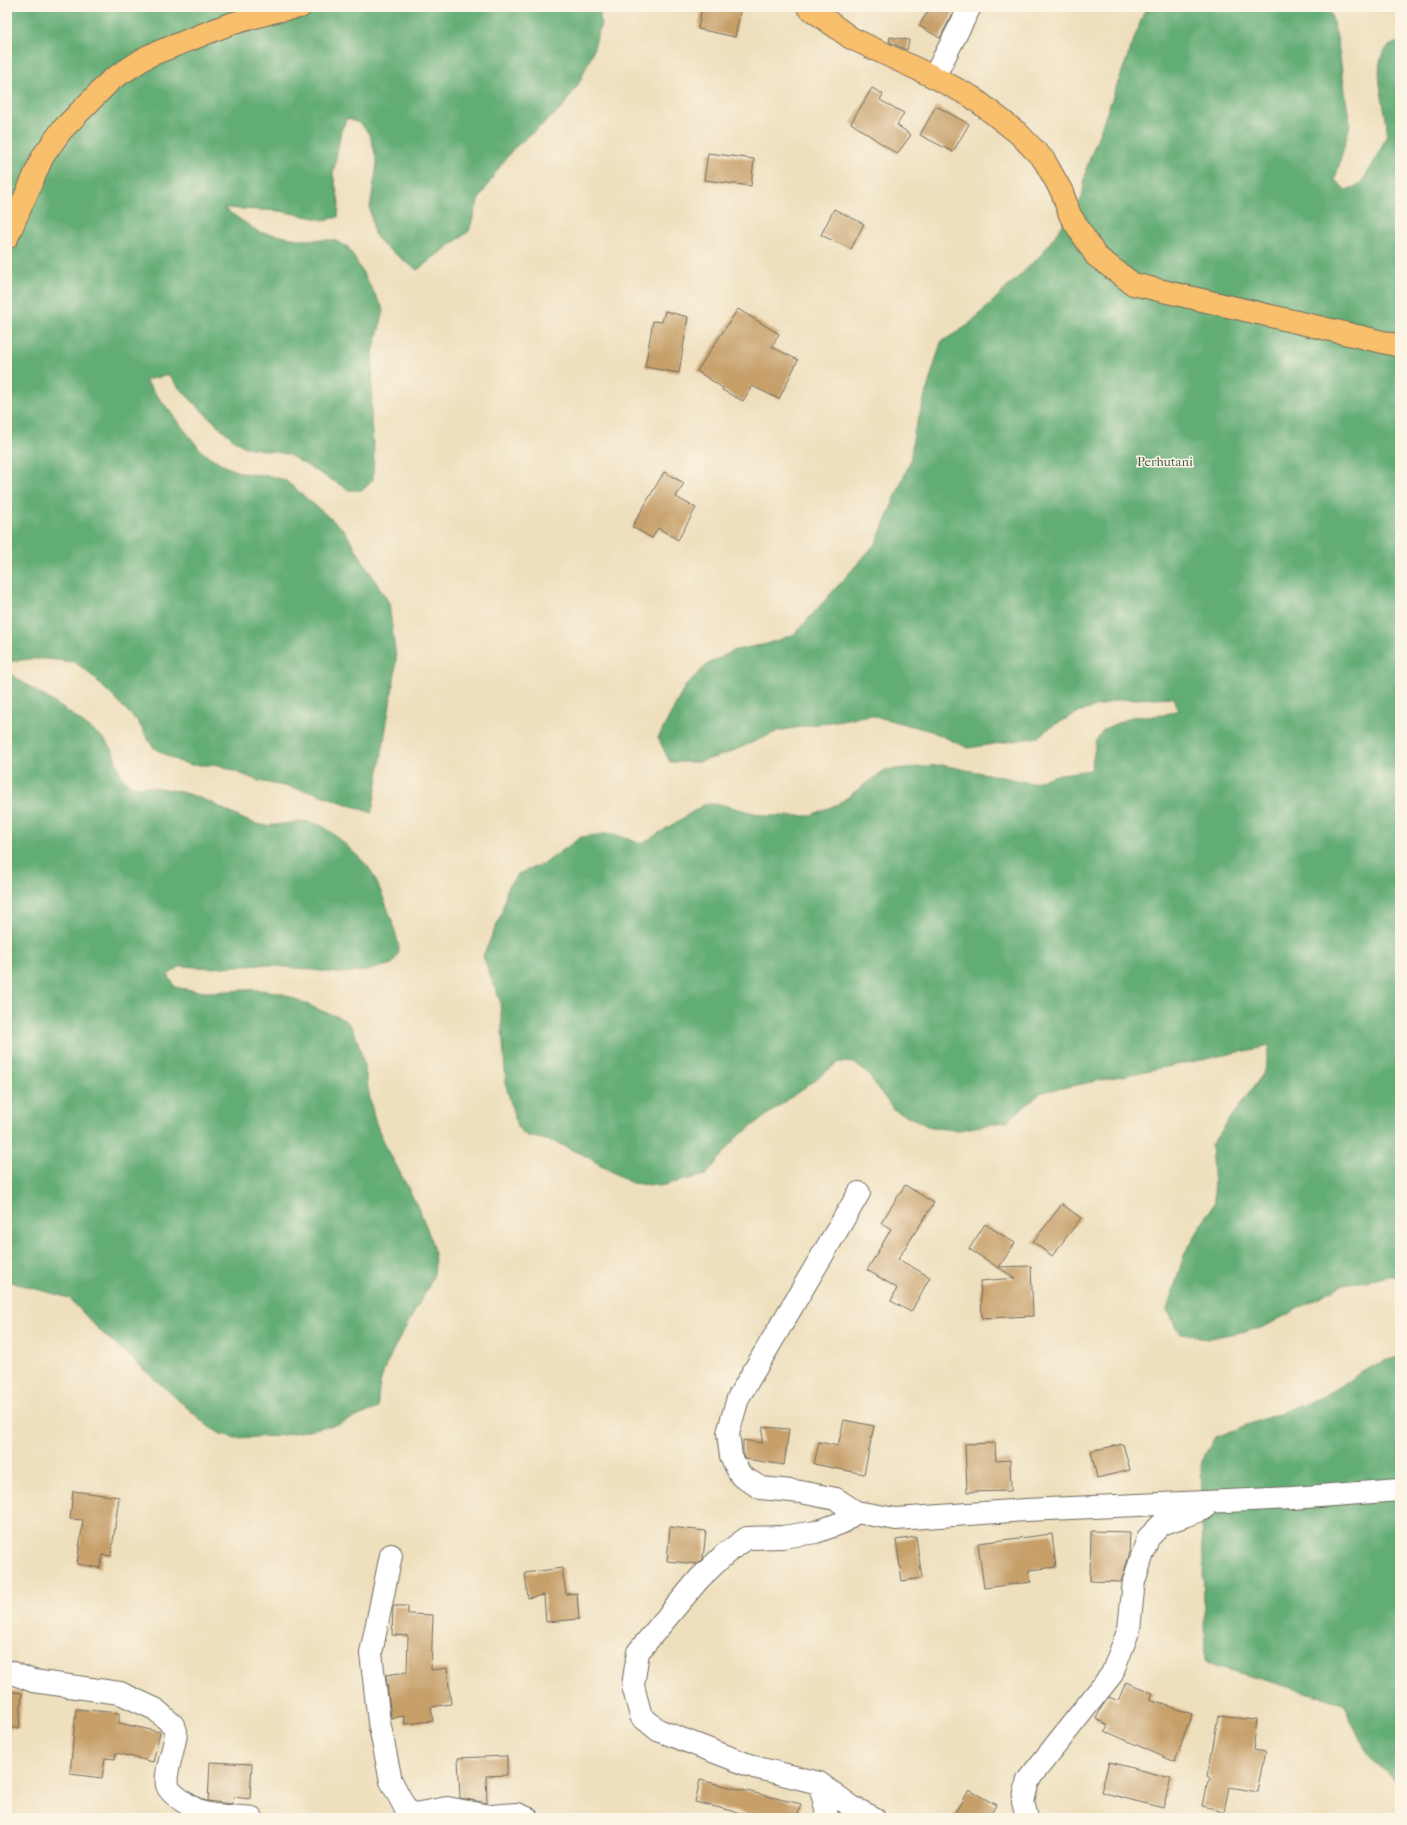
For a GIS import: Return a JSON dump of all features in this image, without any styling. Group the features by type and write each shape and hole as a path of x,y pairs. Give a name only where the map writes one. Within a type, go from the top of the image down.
{"main road":[{"path":"7,238 43,156 61,131 112,80 148,56 227,25 276,11 300,7"},
{"path":"808,7 851,38 934,77 972,98 1018,133 1044,160 1062,192 1070,215 1096,256 1133,284 1400,346"}],"street":[{"path":"934,77 970,7"},
{"path":"859,1193 738,1398 728,1433 731,1457 741,1476 761,1488 801,1492 836,1499 856,1512 896,1519 1026,1510 1128,1506 1400,1490"},
{"path":"1027,1818 1023,1802 1028,1780 1112,1674 1129,1629 1134,1581 1148,1538 1162,1524 1194,1512 1246,1499"},
{"path":"856,1512 841,1523 816,1532 782,1537 747,1538 725,1554 699,1579 638,1652 632,1686 641,1716 658,1730 754,1767 819,1783 852,1806 874,1818"},
{"path":"392,1556 371,1653 379,1722 391,1781 408,1817 447,1808 491,1816 517,1814 527,1818"},
{"path":"7,1671 33,1681 120,1693 155,1709 173,1725 176,1731 168,1776 167,1785 169,1791 183,1802 207,1814 252,1818"},
{"path":"819,1783 826,1808 827,1818"}],"green space":[{"path":"7,7 599,7 601,24 592,54 578,85 561,109 513,149 496,172 478,201 469,231 417,270 383,245 374,234 370,208 377,164 374,149 370,135 361,124 347,118 341,131 333,174 339,202 338,217 324,220 280,211 223,208 259,232 303,240 334,240 348,247 384,310 373,353 371,423 374,451 373,480 363,490 349,490 287,454 245,447 233,439 201,410 179,388 169,375 145,380 202,452 227,467 241,473 270,476 285,480 344,530 389,603 396,659 395,674 372,813 313,792 259,781 219,765 191,765 166,755 153,747 138,722 87,671 74,662 30,659 13,661 7,665"},
{"name":"Perhutani","path":"1146,7 1329,7 1337,37 1350,125 1335,180 1346,190 1357,186 1363,180 1384,143 1387,132 1379,67 1382,55 1389,47 1400,42 1400,1274 1340,1286 1262,1328 1209,1338 1181,1334 1167,1310 1184,1255 1215,1202 1211,1145 1263,1074 1270,1046 1042,1092 1007,1121 959,1130 932,1128 893,1109 866,1072 854,1063 839,1062 736,1138 706,1175 660,1186 631,1183 582,1154 555,1142 527,1136 517,1127 506,1085 500,1001 483,956 501,915 508,886 518,874 545,863 581,837 611,833 642,844 705,804 719,804 766,816 809,816 838,804 885,770 942,765 1032,783 1060,774 1091,770 1096,741 1104,729 1131,717 1163,715 1179,710 1173,697 1117,700 1077,713 1049,728 1039,737 968,748 931,731 870,715 778,731 726,754 699,762 670,762 658,738 686,685 708,664 735,650 767,644 795,634 876,543 910,462 914,433 941,342 967,326 1041,255 1082,198 1086,169"},
{"path":"7,672 67,711 103,738 112,749 121,776 131,786 178,791 212,803 246,821 261,825 300,822 316,824 324,827 340,840 366,864 373,874 396,934 399,951 392,964 366,971 338,973 259,964 212,968 181,966 168,975 175,987 194,991 261,990 282,994 339,1017 351,1027 357,1038 376,1123 423,1219 431,1239 435,1257 434,1273 431,1281 395,1346 385,1368 379,1390 378,1408 339,1424 278,1436 235,1438 221,1434 209,1427 98,1329 69,1298 7,1281"},
{"path":"1400,1356 1400,1784 1369,1758 1343,1703 1205,1663 1201,1461 1216,1437 1324,1396 1372,1366"}],"building":[{"path":"702,7 741,7 735,37 698,29"},
{"path":"931,7 956,7 940,38 919,26"},
{"path":"890,37 909,40 907,50 889,42"},
{"path":"872,88 883,94 880,100 904,113 897,125 911,135 897,154 851,123"},
{"path":"936,106 969,124 953,152 920,135"},
{"path":"708,153 754,159 751,186 704,180"},
{"path":"834,209 864,224 851,249 821,235"},
{"path":"738,309 779,334 772,347 798,360 779,399 752,386 743,401 722,390 723,388 697,371"},
{"path":"665,311 688,317 679,373 645,367 653,321 662,322"},
{"path":"664,472 684,483 676,497 696,508 678,540 658,528 652,538 632,527"},
{"path":"905,1185 934,1203 898,1259 930,1277 911,1312 891,1301 897,1288 867,1270 891,1229 881,1223"},
{"path":"1062,1204 1081,1218 1052,1256 1033,1242"},
{"path":"985,1224 1015,1243 999,1267 1031,1266 1033,1316 982,1318 980,1281 1015,1278 969,1249"},
{"path":"844,1420 874,1426 864,1474 814,1464 819,1442 838,1446"},
{"path":"763,1427 789,1429 784,1465 746,1459 743,1453 743,1440 762,1443"},
{"path":"995,1443 996,1461 1010,1460 1011,1491 967,1492 965,1444"},
{"path":"1123,1444 1130,1470 1097,1478 1091,1451"},
{"path":"73,1491 119,1497 111,1556 103,1555 100,1568 77,1564 83,1520 70,1519"},
{"path":"670,1527 706,1531 703,1558 697,1564 667,1561"},
{"path":"1091,1531 1130,1532 1129,1556 1121,1582 1090,1581"},
{"path":"1052,1534 1056,1567 1029,1570 1031,1582 984,1588 978,1543"},
{"path":"916,1537 922,1578 902,1581 896,1540"},
{"path":"562,1568 566,1594 577,1593 579,1619 546,1622 544,1595 528,1598 525,1573"},
{"path":"393,1606 408,1606 408,1614 433,1615 431,1670 447,1668 451,1704 431,1707 433,1721 405,1724 404,1716 391,1718 386,1675 407,1672 408,1636 392,1635"},
{"path":"1126,1682 1153,1693 1150,1700 1192,1714 1175,1762 1105,1731 1108,1725 1096,1719 1101,1708 1109,1697 1118,1701"},
{"path":"7,1691 22,1693 19,1728 7,1728"},
{"path":"76,1709 119,1713 119,1723 160,1732 153,1762 116,1753 115,1759 105,1758 102,1778 70,1774"},
{"path":"1218,1716 1257,1720 1253,1750 1265,1752 1257,1792 1229,1787 1224,1811 1202,1806 1206,1787 1207,1788 1211,1778 1208,1776"},
{"path":"507,1756 507,1775 486,1776 487,1803 460,1798 458,1758"},
{"path":"210,1762 252,1764 250,1799 233,1797 232,1804 208,1801"},
{"path":"1109,1762 1171,1778 1163,1808 1101,1792"},
{"path":"700,1780 801,1804 797,1818 762,1818 695,1802"},
{"path":"969,1790 996,1805 989,1818 953,1818"}]}
